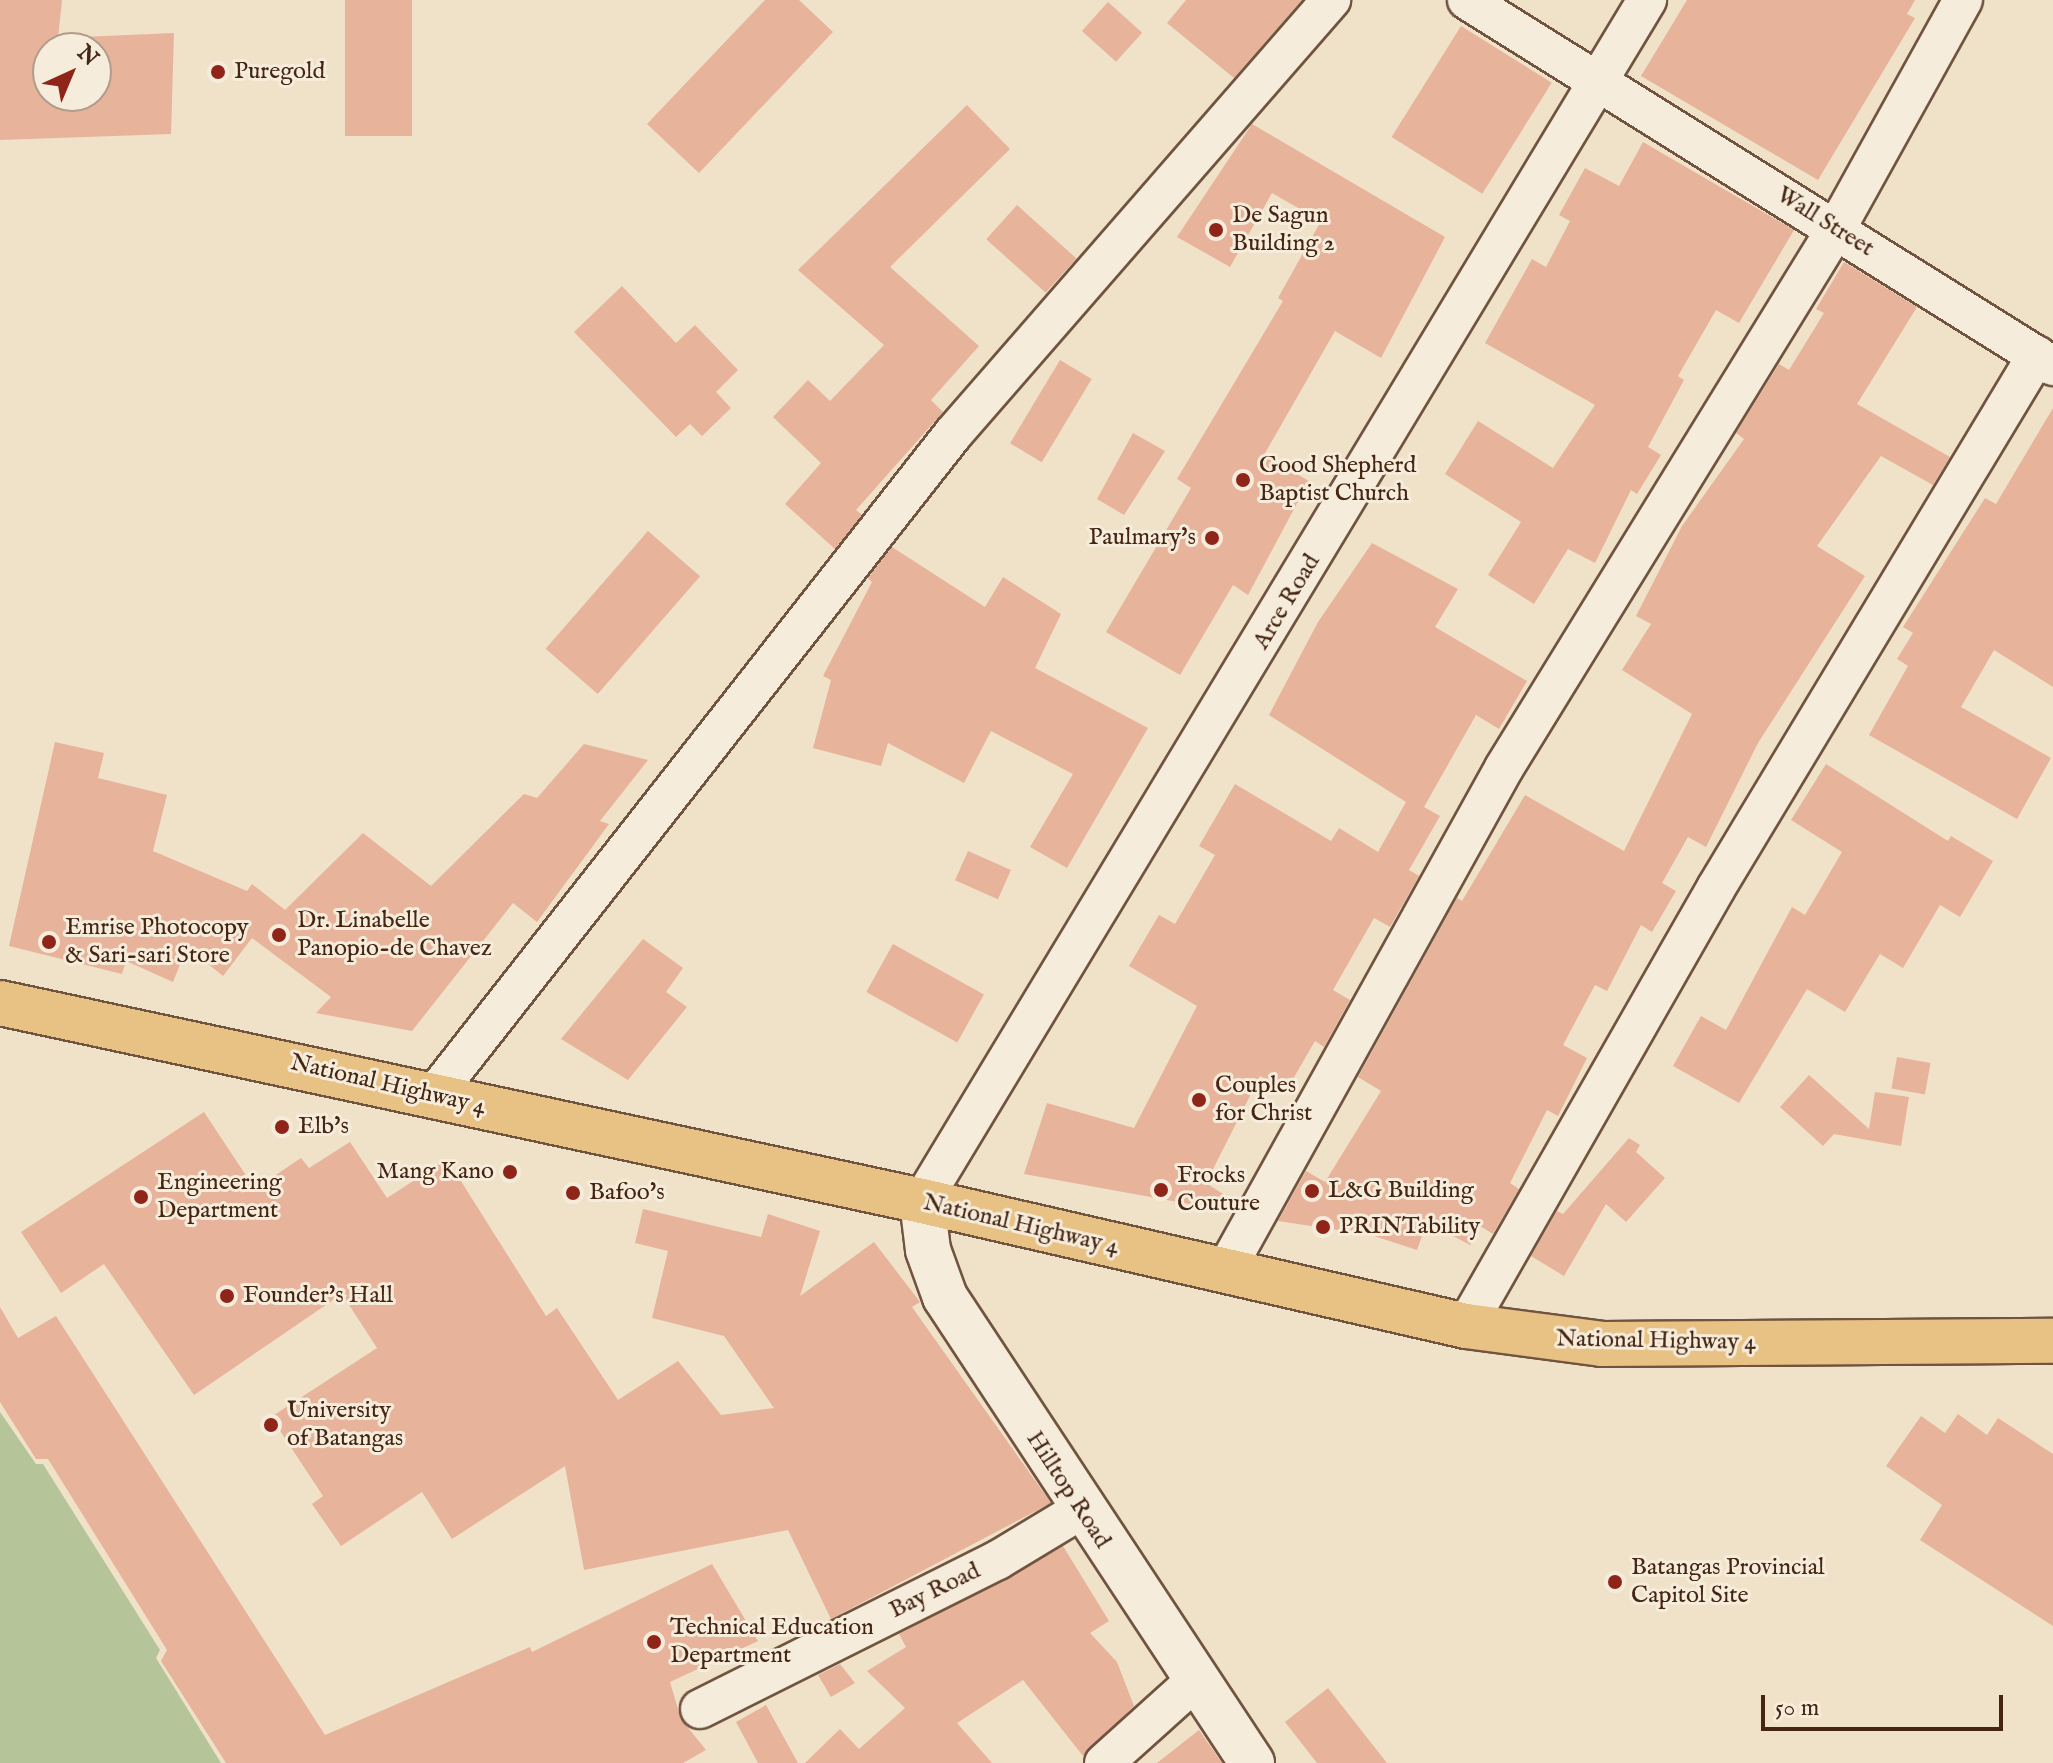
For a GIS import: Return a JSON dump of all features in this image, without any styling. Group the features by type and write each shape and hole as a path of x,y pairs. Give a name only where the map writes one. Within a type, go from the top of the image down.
{"main road":[{"name":"National Highway 4","path":"0,1003 922,1201 1224,1273 1466,1326 1602,1344 2053,1341"}],"street":[{"path":"434,1095 953,434 1331,0"},
{"name":"Wall Street","path":"1467,0 1598,78 2045,360"},
{"name":"Arce Road","path":"922,1201 1278,619 1647,0"},
{"path":"1224,1273 1504,768 1836,229 1963,0"},
{"path":"1466,1326 1716,888 2045,360"},
{"name":"Hilltop Road","path":"922,1201 928,1250 945,1297 1194,1682 1252,1763"},
{"name":"Bay Road","path":"700,1709 998,1560 1081,1510"},
{"path":"1104,1763 1194,1682"}],"green space":[{"path":"0,1412 36,1464 43,1464 160,1650 156,1658 221,1763 0,1763"}],"building":[{"path":"0,0 62,0 59,32 32,32 32,112 112,112 112,36 174,33 171,134 0,140"},
{"path":"345,0 412,0 412,136 345,136"},
{"path":"765,0 799,0 833,32 699,173 647,124"},
{"path":"1186,0 1302,0 1234,78 1167,23"},
{"path":"1687,0 1915,0 1907,14 1915,18 1818,180 1641,76"},
{"path":"1108,2 1142,33 1116,62 1082,31"},
{"path":"1461,26 1552,83 1482,194 1392,137"},
{"path":"967,105 1010,149 890,267 979,346 931,400 943,412 856,510 862,515 835,549 785,504 821,463 773,417 808,380 830,401 884,345 798,270"},
{"path":"1252,124 1445,237 1381,358 1335,331 1264,455 1309,481 1248,595 1233,585 1180,675 1106,632 1191,488 1177,479 1283,301 1278,298 1321,221 1272,193 1230,267 1177,237"},
{"path":"1643,142 1794,230 1739,323 1716,310 1678,376 1684,380 1648,447 1661,455 1637,494 1631,490 1595,563 1568,549 1534,604 1488,575 1521,522 1445,474 1478,421 1553,468 1595,405 1485,343 1532,259 1546,267 1570,221 1559,215 1585,168 1619,186"},
{"path":"1017,205 1076,259 1046,293 986,239"},
{"path":"1844,262 1917,307 1857,404 1950,457 1933,485 1881,456 1817,546 1865,576 1758,743 1706,847 1688,837 1662,883 1676,891 1652,932 1641,925 1607,991 1595,985 1563,1045 1587,1058 1558,1116 1547,1110 1510,1183 1519,1189 1493,1234 1480,1226 1470,1245 1427,1222 1417,1250 1371,1235 1278,1221 1306,1171 1325,1182 1381,1091 1358,1077 1457,898 1462,901 1525,795 1624,851 1692,714 1622,670 1651,624 1636,616 1682,526 1744,439 1736,433 1779,364 1789,370 1824,313 1816,309"},
{"path":"622,286 676,343 695,325 738,370 716,392 731,408 702,436 690,424 676,437 574,332"},
{"path":"1060,360 1092,379 1042,462 1010,443"},
{"path":"2053,408 2053,687 1994,650 1961,707 2051,758 2017,819 1869,735 1908,666 1897,659 1913,633 1903,627 1985,498 1996,504"},
{"path":"1133,433 1165,451 1124,515 1097,499"},
{"path":"648,531 700,576 598,694 546,649"},
{"path":"1372,543 1458,589 1435,627 1527,681 1499,729 1476,715 1424,807 1440,816 1409,870 1419,876 1390,927 1374,918 1333,990 1350,1000 1324,1047 1315,1041 1286,1091 1260,1076 1206,1183 1237,1203 1233,1212 1024,1174 1047,1103 1134,1128 1197,1006 1129,966 1159,915 1175,924 1215,855 1199,846 1235,784 1331,841 1339,828 1378,852 1406,802 1269,715 1318,622"},
{"path":"892,547 985,607 1003,577 1061,614 1035,668 1148,728 1067,868 1030,847 1073,774 991,731 964,783 888,743 881,766 813,748 831,680 823,676 872,582 868,578"},
{"path":"55,742 104,753 98,778 167,795 153,851 247,891 252,884 285,910 363,833 431,886 524,794 537,798 584,744 648,760 600,821 609,824 537,922 513,903 412,1031 316,1013 331,997 252,938 223,976 187,947 173,982 126,961 122,974 9,946"},
{"path":"1826,764 1948,841 1951,836 1993,861 1960,917 1940,905 1903,968 1880,954 1845,1012 1807,989 1739,1103 1673,1066 1701,1016 1726,1030 1792,907 1805,915 1842,852 1791,820"},
{"path":"968,851 1011,870 998,899 955,880"},
{"path":"643,939 683,968 666,992 687,1007 628,1080 561,1039"},
{"path":"893,944 984,994 957,1043 866,992"},
{"path":"1897,1057 1930,1063 1925,1094 1891,1089"},
{"path":"1809,1075 1869,1129 1875,1092 1909,1097 1901,1146 1834,1134 1823,1146 1780,1107"},
{"path":"204,1112 255,1189 301,1158 309,1168 350,1142 387,1198 447,1159 546,1316 557,1308 618,1400 678,1361 721,1415 774,1408 724,1336 652,1318 668,1251 635,1243 643,1209 761,1237 768,1214 820,1231 800,1296 874,1242 920,1302 912,1307 1051,1503 831,1619 788,1530 584,1570 565,1466 452,1539 422,1492 341,1546 312,1504 323,1496 271,1417 377,1348 342,1294 194,1395 104,1264 61,1293 21,1232"},
{"path":"1629,1138 1640,1145 1636,1152 1665,1178 1626,1222 1606,1204 1564,1276 1531,1256 1557,1211 1563,1214"},
{"path":"0,1307 18,1338 56,1316 325,1735 530,1647 532,1652 712,1564 758,1641 670,1682 681,1719 706,1750 683,1763 226,1763 161,1661 167,1650 48,1459 36,1459 0,1402"},
{"path":"1958,1414 1987,1435 1998,1418 2053,1454 2053,1626 1920,1540 1942,1505 1886,1466 1921,1416 1945,1433"},
{"path":"1063,1546 1109,1621 1090,1633 1117,1662 1134,1706 1083,1756 1023,1680 957,1723 992,1763 805,1763 840,1729 859,1749 905,1708 867,1671 906,1647 899,1634"},
{"path":"840,1664 855,1683 831,1697 818,1675"},
{"path":"1328,1688 1387,1763 1317,1763 1285,1722"},
{"path":"766,1705 798,1763 758,1763 736,1722"},
{"path":"1199,1730 1222,1763 1157,1763"}],"place":[{"name":"Puregold","path":"218,72"},
{"name":"De Sagun Building 2","path":"1216,230"},
{"name":"Good Shepherd Baptist Church","path":"1243,480"},
{"name":"Paulmary's","path":"1212,538"},
{"name":"Dr. Linabelle Panopio-de Chavez","path":"279,935"},
{"name":"Emrise Photocopy & Sari-sari Store","path":"49,942"},
{"name":"Couples for Christ","path":"1199,1100"},
{"name":"Elb's","path":"282,1127"},
{"name":"Mang Kano","path":"510,1172"},
{"name":"Frocks Couture","path":"1161,1190"},
{"name":"L&G Building","path":"1312,1191"},
{"name":"Bafoo's","path":"573,1193"},
{"name":"Engineering Department","path":"141,1197"},
{"name":"PRINTability","path":"1323,1227"},
{"name":"Founder's Hall","path":"227,1296"},
{"name":"University of Batangas","path":"271,1425"},
{"name":"Batangas Provincial Capitol Site","path":"1615,1582"},
{"name":"Technical Education Department","path":"654,1642"}]}
